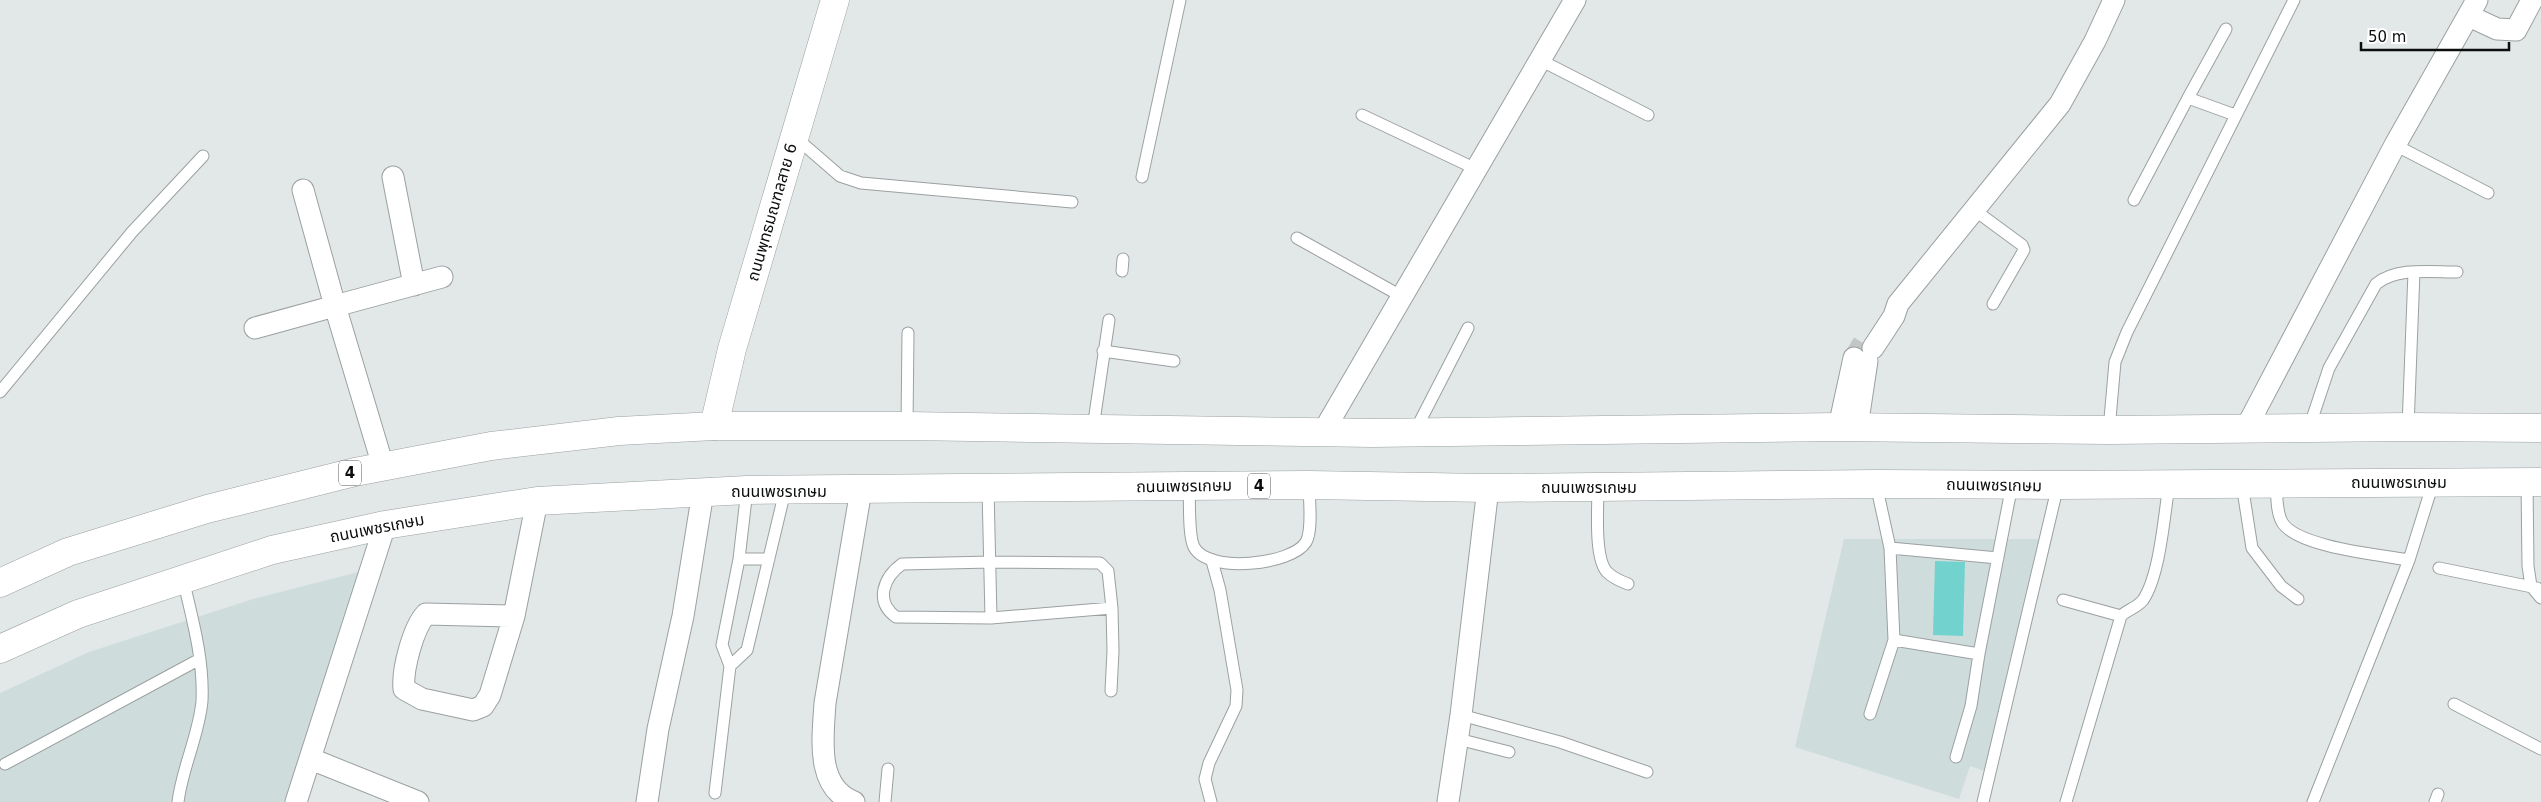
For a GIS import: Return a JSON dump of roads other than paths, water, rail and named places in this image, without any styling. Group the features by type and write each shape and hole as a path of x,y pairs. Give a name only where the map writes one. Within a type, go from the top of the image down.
{"main road":[{"name":"ถนนพุทธมณฑลสาย 6","path":"714,426 732,349 835,0"},
{"name":"4","path":"0,583 68,552 207,509 383,466 556,437 714,426 907,426 1414,433 1848,427 2109,430 2408,427 2541,428"},
{"name":"ถนนเพชรเกษม","path":"0,649 78,614 272,550 384,525 538,501 747,490 1309,485 1488,488 1876,484 2169,485 2534,482"}],"street":[{"path":"1323,432 1575,0"},
{"path":"1848,427 1864,352 1894,316 1898,304 1973,209 2060,104 2095,41 2114,0"},
{"path":"2246,428 2395,145 2473,8 2497,29 2516,30 2532,0"},
{"path":"393,176 414,285"},
{"path":"303,190 335,306 383,466"},
{"path":"255,328 442,278"},
{"path":"1448,802 1458,739 1488,488"},
{"path":"854,802 846,799 833,787 825,768 822,738 861,490"},
{"path":"646,802 658,729 683,616 703,492"},
{"path":"514,616 426,614 419,622 403,678 404,689 422,699 473,710 483,706 490,695 514,616 538,501"},
{"path":"296,802 384,525"},
{"path":"311,759 418,802"}],"lane":[{"path":"1142,177 1180,0"},
{"path":"2109,430 2115,362 2127,332 2294,0"},
{"path":"2134,200 2226,29"},
{"path":"1540,60 1648,115"},
{"path":"2188,98 2235,115"},
{"path":"1362,115 1476,169"},
{"path":"795,136 840,176 861,183 1072,202"},
{"path":"2395,145 2488,193"},
{"path":"0,392 132,232 203,156"},
{"path":"1973,209 2022,245 2024,250 1993,304"},
{"path":"1297,238 1402,296"},
{"path":"2408,427 2414,272"},
{"path":"2309,428 2325,376 2370,293 2384,277 2414,272 2457,272"},
{"path":"1093,428 1109,320"},
{"path":"1414,433 1468,328"},
{"path":"907,426 908,333"},
{"path":"1103,351 1174,361"},
{"path":"2313,802 2409,560 2434,482"},
{"path":"2534,482 2528,566 2541,598"},
{"path":"2276,483 2279,516 2283,524 2296,535 2342,549 2409,560"},
{"path":"1870,714 1894,640 1890,548 1876,484"},
{"path":"1956,757 1971,706 1979,654 2012,484"},
{"path":"2242,484 2252,548 2281,586 2298,599"},
{"path":"1189,486 1194,546 1200,554 1212,561 1227,564 1270,560 1287,555 1303,546 1309,533 1309,485"},
{"path":"1983,802 2058,485"},
{"path":"2066,802 2121,616 2141,602 2154,576 2169,485"},
{"path":"1598,487 1599,554 1603,567 1616,580 1628,584"},
{"path":"988,488 991,618"},
{"path":"715,793 730,666 722,645 739,559 747,490"},
{"path":"730,666 748,650 785,491"},
{"path":"1890,548 1998,558"},
{"path":"1111,691 1113,651 1112,608 1108,571 1100,563 991,558 902,564 893,571 885,582 883,594 889,611 896,617 991,618 1112,608"},
{"path":"739,559 769,559"},
{"path":"1211,802 1206,779 1209,763 1236,706 1237,690 1220,590 1212,561"},
{"path":"2439,568 2536,587"},
{"path":"178,802 180,783 195,736 202,701 200,660 183,579"},
{"path":"2063,600 2121,616"},
{"path":"1894,640 1979,654"},
{"path":"5,764 200,660"},
{"path":"2454,704 2541,749"},
{"path":"1461,715 1560,742 1647,772"},
{"path":"1458,739 1509,752"},
{"path":"885,802 888,769"}],"tunnel":[{"path":"1854,358 1863,343"}]}
